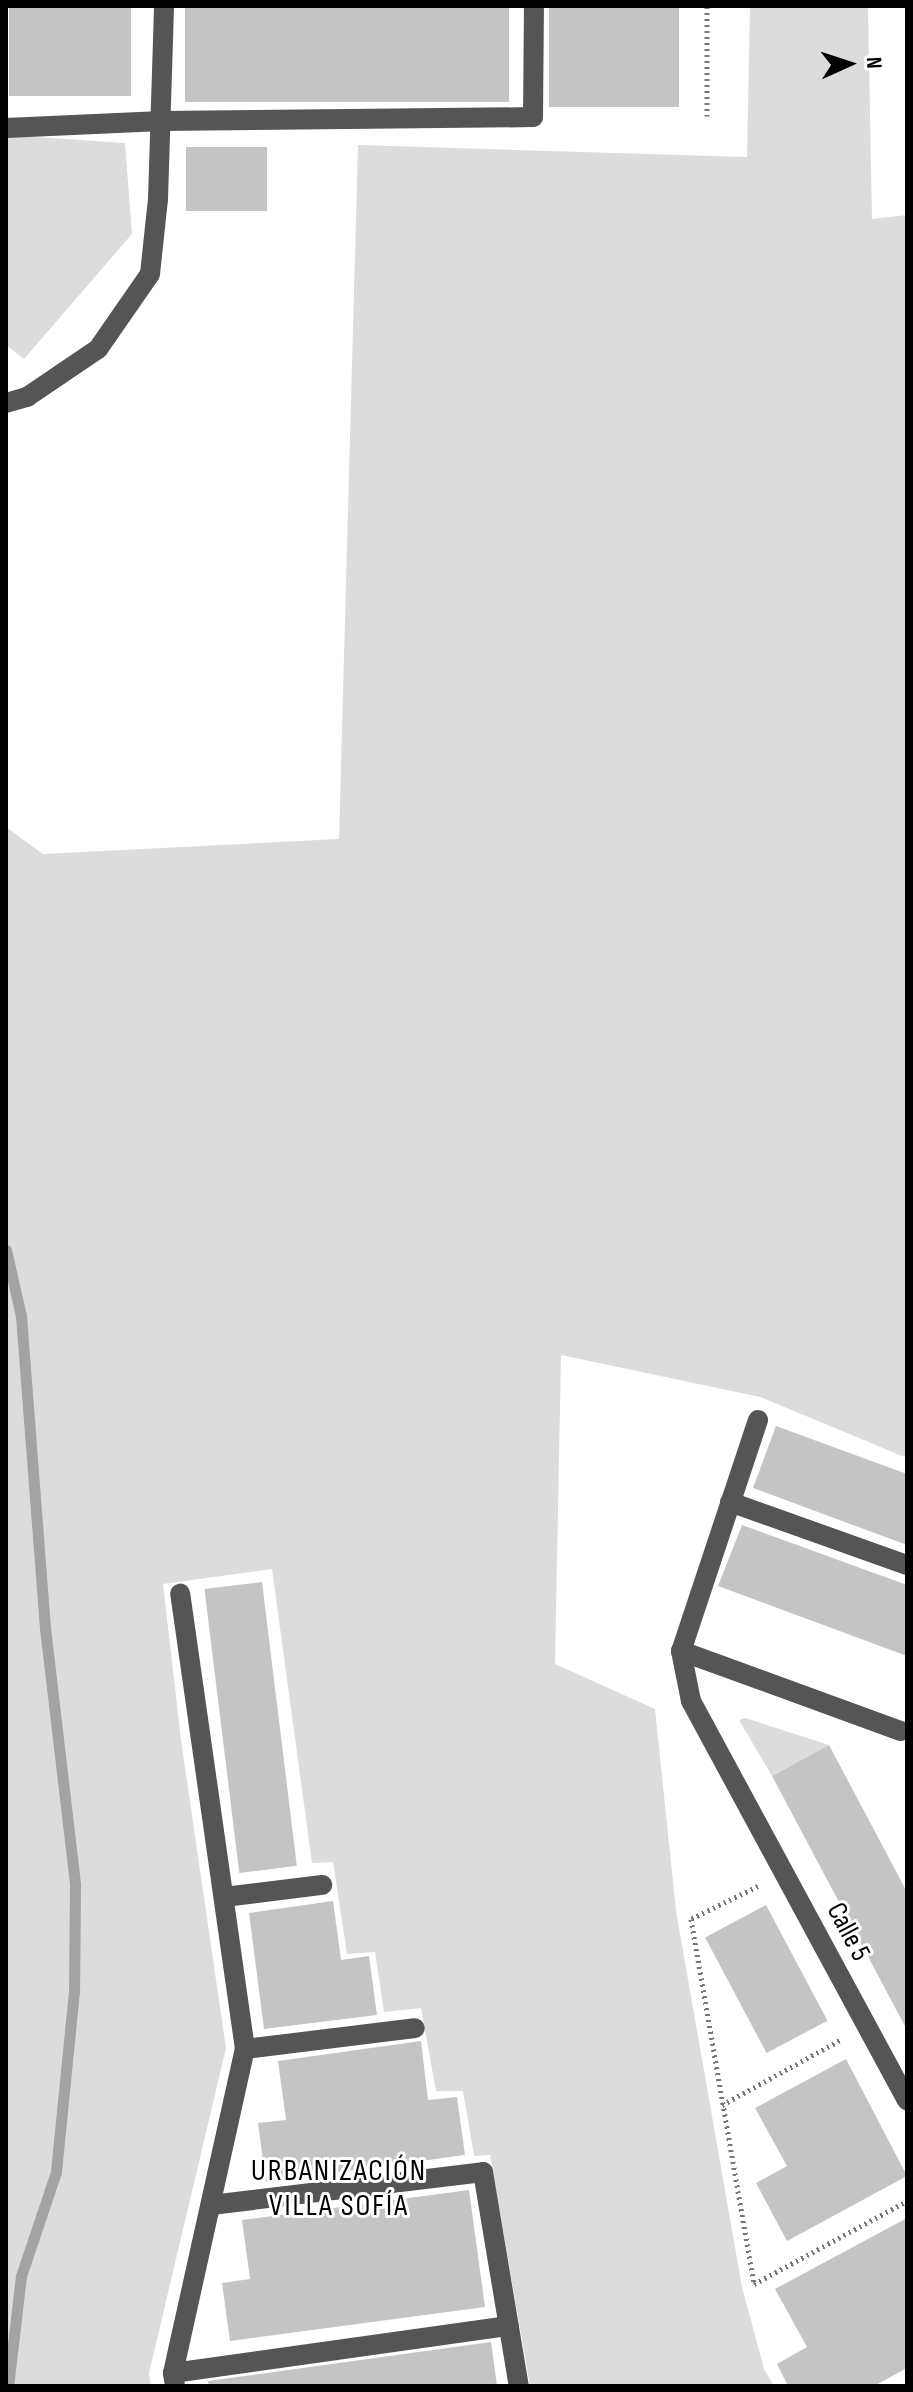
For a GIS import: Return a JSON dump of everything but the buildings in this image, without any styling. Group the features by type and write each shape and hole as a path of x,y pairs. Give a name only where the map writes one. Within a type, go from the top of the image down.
{"street":[{"path":"6,403 27,397 98,349 150,274 162,121 164,6"},
{"path":"6,128 162,121 533,117 534,6"},
{"path":"758,1420 681,1651 901,1731"},
{"path":"730,1502 907,1565"},
{"path":"180,1594 245,2049 174,2380 509,2326"},
{"name":"Calle 5","path":"681,1651 691,1701 907,2100"},
{"path":"224,1897 322,1885"},
{"path":"245,2049 415,2028"},
{"path":"211,2205 483,2172 519,2386"}],"path":[{"path":"707,6 707,116"},
{"path":"785,1873 691,1919 754,2284 907,2201"},
{"path":"722,2105 867,2025"}],"shaded area":[{"path":"750,6 868,6 872,219 907,215 907,1458 760,1397 561,1355 555,1664 655,1709 676,1911 742,2287 764,2369 774,2386 530,2386 490,2155 474,2156 463,2091 436,2091 421,2008 384,2012 375,1952 347,1954 333,1862 312,1863 272,1569 163,1584 181,1740 226,2048 149,2373 151,2386 6,2386 6,827 43,854 339,839 358,145 747,157"},
{"path":"6,135 125,143 132,234 24,359 6,345"},
{"path":"745,1718 829,1745 772,1776 739,1720"}],"waterway":[{"path":"6,1250 21,1316 45,1628 75,1885 74,1991 56,2172 21,2276 8,2386"}],"district":[{"name":"URBANIZACIÓN VILLA SOFÍA","path":"339,2188"}]}
